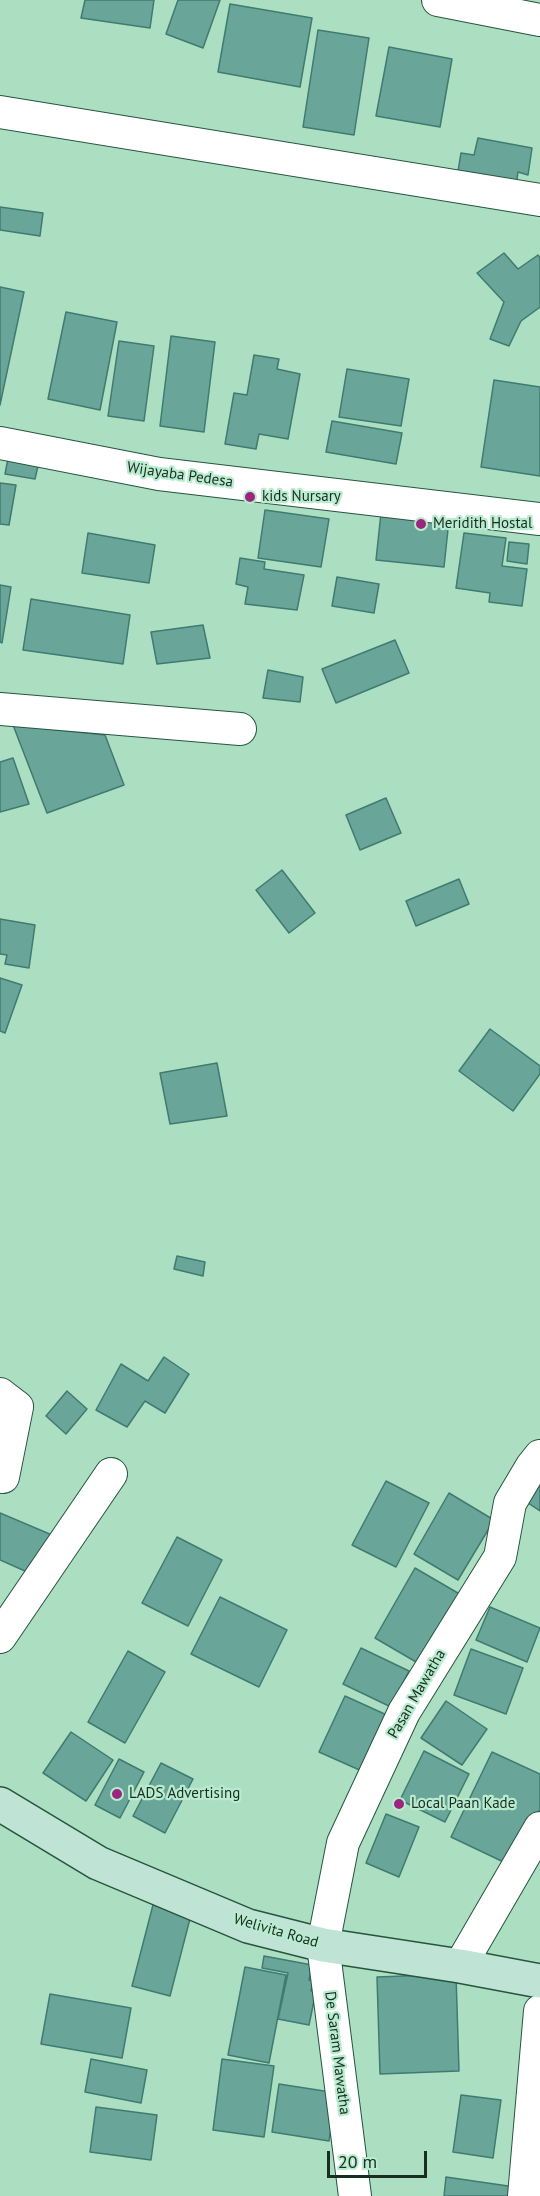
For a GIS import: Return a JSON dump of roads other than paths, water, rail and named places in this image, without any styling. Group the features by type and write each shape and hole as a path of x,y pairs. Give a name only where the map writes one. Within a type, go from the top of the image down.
{"street":[{"path":"438,0 540,20"},
{"path":"0,112 540,200"},
{"name":"Wijayaba Pedesa","path":"0,443 159,474 540,519"},
{"path":"0,709 240,729"},
{"path":"0,1394 17,1407 3,1478"},
{"name":"Pasan Mawatha","path":"323,1945 343,1843 404,1712 500,1557 510,1503 540,1456"},
{"path":"0,1637 111,1474"},
{"name":"Welivita Road","path":"0,1804 98,1863 248,1926 323,1945 540,1980"},
{"path":"460,1966 540,1828"},
{"name":"De Saram Mawatha","path":"323,1945 354,2196"},
{"path":"524,2196 540,2011"}],"place":[{"name":"kids Nursary","path":"250,497"},
{"name":"Meridith Hostal","path":"421,524"},
{"name":"LADS Advertising","path":"117,1794"},
{"name":"Local Paan Kade","path":"399,1804"}]}
